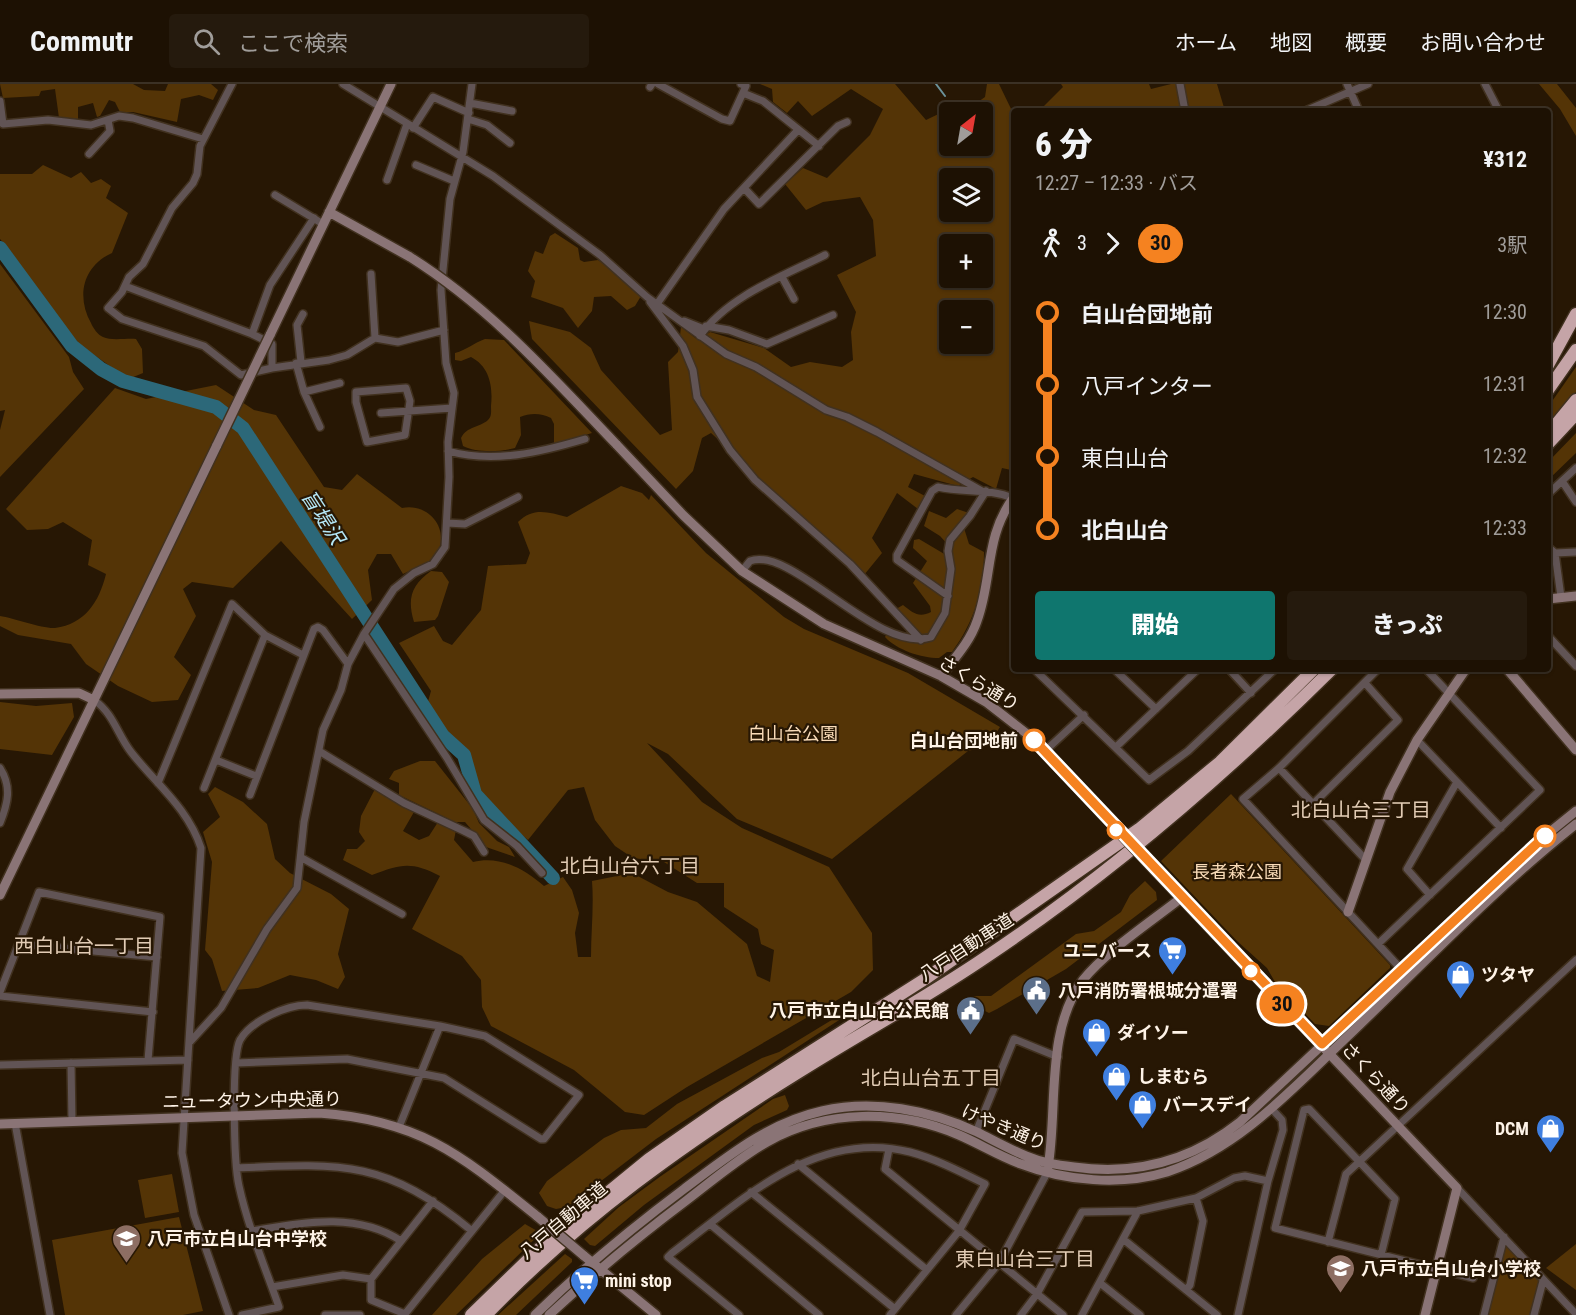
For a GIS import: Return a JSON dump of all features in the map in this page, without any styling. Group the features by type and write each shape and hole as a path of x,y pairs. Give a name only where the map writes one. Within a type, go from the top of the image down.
{"highway":[{"path":"1551,360 1576,314"},
{"path":"1551,386 1576,350"},
{"path":"1551,430 1576,400"},
{"path":"1551,441 1576,414"},
{"name":"八戸自動車道","path":"471,1315 538,1249 649,1159 725,1106 925,979 1139,829 1220,762 1311,672"},
{"name":"八戸自動車道","path":"486,1315 549,1253 603,1208 673,1156 799,1072 984,959 1085,888 1198,794 1329,672"}],"street":[{"path":"232,84 203,139 197,155 197,174 193,183 172,208 148,257 129,278 108,308 122,319 204,346 241,375 299,363 329,360 347,355 375,338 398,342 444,330"},
{"path":"343,84 462,156 600,255 647,297 681,320 703,330 735,359 756,367 826,410 847,417 877,432 984,491"},
{"path":"0,895 391,84"},
{"path":"189,1043 221,1008 267,929 292,897 299,879 304,822 323,730 341,690 348,664 364,634 394,589 439,559 445,547 448,451 454,393 446,363 441,290 450,199 462,156 472,84"},
{"path":"658,84 726,121 732,119 746,86 741,84"},
{"path":"1180,84 1184,108"},
{"path":"1347,84 1358,108"},
{"path":"1312,108 1368,84"},
{"path":"1485,84 1497,108"},
{"path":"743,93 763,101 819,146"},
{"path":"387,180 410,126 433,97 487,125 510,143"},
{"path":"0,101 3,124 48,120 91,125 119,116 203,139"},
{"path":"470,103 512,111"},
{"path":"88,154 110,131 108,120"},
{"path":"744,188 759,204 838,126 847,122"},
{"path":"657,304 724,209 798,130"},
{"path":"416,165 454,181"},
{"path":"275,195 323,224"},
{"name":"さくら通り","path":"329,212 410,257 458,289 496,320 683,515 742,571 824,624 941,676 1012,721 1045,752 1457,1188"},
{"path":"252,334 270,285 314,218"},
{"path":"703,330 744,296 825,255"},
{"path":"371,274 375,338"},
{"path":"782,277 794,299"},
{"path":"125,286 252,334 272,344 272,369"},
{"path":"647,297 683,346 693,370 697,397 730,450 755,480 850,564 921,640"},
{"path":"303,314 297,325 299,363 304,392 320,427"},
{"path":"703,330 729,330 767,344 833,315"},
{"path":"304,392 340,383"},
{"path":"406,388 409,391 408,413 405,435 368,442 356,402 356,392 406,388"},
{"path":"381,413 408,413 452,408"},
{"path":"448,451 461,455 509,456 550,450 585,439"},
{"path":"1551,491 1576,468"},
{"path":"1562,481 1576,502"},
{"path":"948,596 897,560 897,555 932,491 938,487 984,491 1011,497"},
{"path":"742,571 750,561 764,559 810,581 871,624 921,640 931,637 939,626 948,596 951,569 948,551 950,540 970,516 984,491"},
{"path":"447,523 465,524 518,497"},
{"path":"941,676 976,625 984,595 993,537 1003,513 1011,502"},
{"path":"1551,550 1555,553 1561,597"},
{"path":"1555,553 1576,552"},
{"path":"1551,599 1576,596"},
{"path":"158,783 228,607 234,604 265,635 303,655"},
{"path":"250,795 303,655 318,627 348,664"},
{"path":"364,634 447,758 484,820 517,846 542,873"},
{"path":"204,789 265,635"},
{"path":"1551,639 1576,666"},
{"path":"1037,672 1117,746 1149,780 1188,751 1272,672"},
{"path":"1117,672 1156,709"},
{"path":"1117,746 1192,672"},
{"path":"1232,672 1251,693"},
{"path":"1375,672 1278,768 1243,799 1402,970"},
{"path":"1378,944 1540,790 1429,672"},
{"path":"1348,912 1389,792 1417,740 1464,672"},
{"path":"1510,672 1576,750"},
{"path":"1313,804 1398,720 1365,683"},
{"path":"0,694 78,693 94,700 108,711 126,746 187,817 201,848 183,1153 194,1215 229,1315"},
{"path":"1045,752 1084,715"},
{"path":"1417,740 1501,828"},
{"path":"319,751 404,803 474,836 484,852"},
{"path":"216,760 256,776"},
{"path":"0,768 8,787 0,823"},
{"path":"1278,768 1366,860"},
{"path":"1430,896 1407,869 1457,782"},
{"name":"けやき通り","path":"549,1315 630,1230 732,1153 776,1127 798,1118 845,1108 878,1106 910,1110 976,1132 1048,1168 1128,1170 1150,1167 1187,1155 1216,1140 1240,1122 1545,836 1576,811"},
{"name":"けやき通り","path":"535,1315 596,1265 750,1152 795,1128 822,1120 870,1115 930,1124 1021,1164 1127,1180 1162,1173 1188,1164 1220,1148 1271,1108 1527,865 1576,824"},
{"path":"302,858 402,914"},
{"path":"148,1060 153,1012 160,917 39,892 0,994 153,1012"},
{"path":"956,1315 999,1263 1048,1168 1062,1020 1069,1003 1084,979 1181,897"},
{"path":"19,944 157,957"},
{"path":"1328,1242 1346,1174 1576,960"},
{"path":"236,1063 347,1059 421,1073 455,1083 541,1139 544,1139 579,1095 485,1036 440,1026 324,1007 295,1005 246,1032 237,1048 236,1063 237,1168 251,1230 279,1307 242,1315"},
{"path":"399,1126 440,1026"},
{"path":"976,1132 1014,1039 1058,1057"},
{"path":"0,1065 188,1060"},
{"path":"72,1063 72,1121"},
{"path":"1238,1315 1268,1181 1282,1130 1282,1120 1271,1108"},
{"path":"1381,1255 1395,1199 1309,1108 1304,1110 1275,1228 1328,1242 1381,1255 1437,1268 1473,1278"},
{"name":"ニュータウン中央通り","path":"0,1124 319,1113 363,1117 399,1126 458,1154 656,1315"},
{"path":"15,1123 50,1315"},
{"path":"889,1149 885,1169 1063,1315"},
{"path":"739,1315 668,1257 751,1192 798,1164 836,1151 889,1149 924,1156 985,1184 959,1230 893,1312 751,1192"},
{"path":"798,1164 927,1270"},
{"path":"237,1168 309,1165 350,1168 396,1180 433,1200 472,1231"},
{"path":"1021,1315 1037,1294 1082,1212 1138,1212 1197,1198 1234,1178 1245,1176 1268,1181"},
{"path":"1457,1188 1576,1314"},
{"path":"1425,1315 1457,1188"},
{"path":"433,1200 371,1279 371,1300 405,1314 505,1190"},
{"path":"1186,1290 1190,1285 1203,1221 1197,1198"},
{"path":"1083,1315 1138,1212"},
{"path":"251,1230 340,1222 378,1229 401,1240"},
{"path":"710,1224 819,1315"},
{"path":"1484,1315 1504,1237"},
{"path":"1123,1239 1217,1315"},
{"path":"272,1287 320,1277 343,1275 371,1279"},
{"path":"1534,1315 1544,1281"},
{"path":"1100,1283 1140,1315"},
{"path":"325,1315 348,1313 360,1315"}],"green space":[{"path":"0,84 133,84 144,90 165,91 168,84 211,84 218,90 213,100 199,95 181,99 177,122 133,112 120,112 115,102 109,100 100,116 97,117 93,103 78,107 78,119 59,118 55,89 41,91 39,96 3,98"},
{"path":"760,84 895,84 926,120 939,114 939,156 993,156 993,102 978,102 985,97 987,84 999,84 1011,109 1011,470 1002,468 996,489 973,477 958,486 914,474 908,487 925,496 918,509 897,493 872,538 882,553 864,575 711,433 702,438 693,471 676,489 532,339 529,321 570,332 591,348 601,370 660,435 672,430 668,362 678,352 681,327 698,340 710,332 764,348 791,367 810,362 842,367 853,360 851,332 856,312 837,275 876,256 873,220 860,197 823,202 806,210 785,184 803,168 827,178 870,135 883,109 851,89 812,116 798,101 787,113 773,102 772,89"},
{"path":"1061,84 1149,84 1151,89 1171,84 1217,84 1224,108 1042,108 1063,87"},
{"path":"1539,84 1557,84 1576,108 1576,136 1560,109"},
{"path":"43,165 71,178 81,172 91,183 101,179 111,186 106,198 128,213 112,253 94,266 89,274 83,292 84,303 92,325 101,336 110,339 136,339 142,349 143,373 131,378 124,376 80,345 16,265 12,253 0,239 0,174 32,174"},
{"path":"555,233 578,248 580,260 584,262 598,260 619,274 641,296 635,306 627,310 611,296 594,297 592,311 578,328 563,308 531,297 535,281 528,271 535,251 543,254 550,236"},
{"path":"0,264 69,357 73,372 84,389 0,477 0,430 5,410 0,411"},
{"path":"485,339 504,340 592,433 554,444 554,424 551,418 532,414 520,417 521,435 515,448 489,451 463,446 461,438 464,434 485,423 490,417 491,392 489,378 482,366 471,357 461,361 455,360 455,353"},
{"path":"1576,367 1576,392 1551,421 1551,403"},
{"path":"216,385 254,410 276,415 324,487 342,490 357,474 402,508 423,510 431,516 437,523 441,541 432,559 403,574 391,554 377,554 368,570 372,600 352,619 281,541 233,588 192,582 183,589 196,616 174,657 191,675 178,700 152,702 118,686 86,664 71,644 18,635 0,626 0,616 50,628 75,622 95,602 106,574 88,565 92,540 63,522 48,529 27,530 6,509 115,388 146,399"},
{"path":"1576,433 1576,453 1551,477 1551,459"},
{"name":"白山台公園","path":"621,486 642,493 649,500 651,495 706,553 784,617 804,629 908,673 1000,727 988,746 968,751 832,859 737,819 668,754 647,743 702,802 742,828 829,867 872,933 873,970 851,992 687,1087 644,1115 625,1112 574,1070 491,1026 482,1007 481,980 462,956 412,929 440,876 413,866 391,868 372,875 343,860 347,849 357,849 365,841 359,832 361,816 375,789 414,812 403,831 419,840 429,836 438,822 456,830 454,840 473,862 493,860 511,865 544,886 563,877 572,890 579,913 575,933 578,957 591,957 592,881 632,873 668,892 697,902 747,944 757,976 770,982 774,950 761,944 758,929 724,907 724,883 697,883 664,862 633,858 615,846 595,820 584,787 568,790 528,840 502,818 477,789 469,758 460,743 444,729 427,705 431,691 399,643 434,626 443,641 452,645 481,610 488,566 526,564 530,553 518,522 529,514 541,512 567,517"},
{"path":"957,509 969,513 964,528 969,544 984,552 980,592 972,617 952,652 947,652 939,658 917,655 896,646 885,637 886,635 924,642 922,635 896,609 903,605 916,614 923,615 931,612 930,606 913,583 927,561 913,548 914,540 919,539 946,555 950,547 940,536 924,526 929,511 946,518"},
{"path":"431,571 442,572 449,582 438,616 435,620 414,622 411,606 412,593 424,576"},
{"path":"0,702 36,706 72,703 74,717 52,755 0,749"},
{"path":"420,761 435,761 473,809 479,823 497,841 509,847 515,857 486,847 465,822 455,822 399,795 399,783 389,779 394,771"},
{"path":"215,787 243,802 267,824 275,859 290,873 331,894 349,909 338,954 345,977 338,989 316,980 290,975 258,988 222,991 212,959 205,950 212,862 203,832 220,817 208,794"},
{"name":"長者森公園","path":"1231,794 1390,965 1390,968 1329,1026 1315,1024 1275,982 1267,968 1237,941 1161,861"},
{"path":"1145,881 1156,892 1157,900 1066,969 989,1013 975,1006 974,996 991,996 1076,934 1094,931 1121,912 1130,895"},
{"path":"858,1004 853,1011 656,1139 567,1207 556,1209 547,1206 539,1193 547,1181 604,1138 621,1130 646,1128 677,1104 762,1058 779,1052"},
{"path":"785,1095 789,1106 787,1110 754,1125 644,1205 595,1246 590,1245 584,1239 619,1207 661,1176 773,1099"},
{"path":"172,1174 179,1212 145,1218 138,1180"},
{"path":"179,1217 203,1311 183,1315 65,1315 52,1240"},
{"path":"525,1224 539,1232 539,1235 456,1315 432,1315 482,1259"},
{"path":"1576,1244 1576,1290 1546,1268"},
{"path":"1508,1246 1540,1281 1532,1315 1486,1315 1504,1249"},
{"path":"565,1254 572,1259 572,1262 516,1315 498,1315"}],"waterway":[{"path":"936,84 945,96"},
{"name":"盲堤沢","path":"0,248 72,346 101,369 123,381 216,407 243,428 443,736 464,755 475,794 553,878"}],"bus line":[{"name":"30","path":"1034,740 1108,821 1322,1044 1545,836"}],"place":[{"name":"白山台団地前","path":"1034,740"},
{"name":"ユニバース","path":"1173,976"},
{"name":"ツタヤ","path":"1460,1000"},
{"name":"八戸消防署根城分遣署","path":"1037,1016"},
{"name":"八戸市立白山台公民館","path":"970,1036"},
{"name":"ダイソー","path":"1096,1058"},
{"name":"しまむら","path":"1116,1102"},
{"name":"バースデイ","path":"1142,1130"},
{"name":"DCM","path":"1550,1154"},
{"name":"八戸市立白山台中学校","path":"126,1264"},
{"name":"八戸市立白山台小学校","path":"1340,1294"},
{"name":"mini stop","path":"584,1306"}],"district":[{"name":"北白山台三丁目","path":"1361,810"},
{"name":"北白山台六丁目","path":"630,866"},
{"name":"西白山台一丁目","path":"84,946"},
{"name":"北白山台五丁目","path":"931,1078"},
{"name":"東白山台三丁目","path":"1025,1259"}]}
